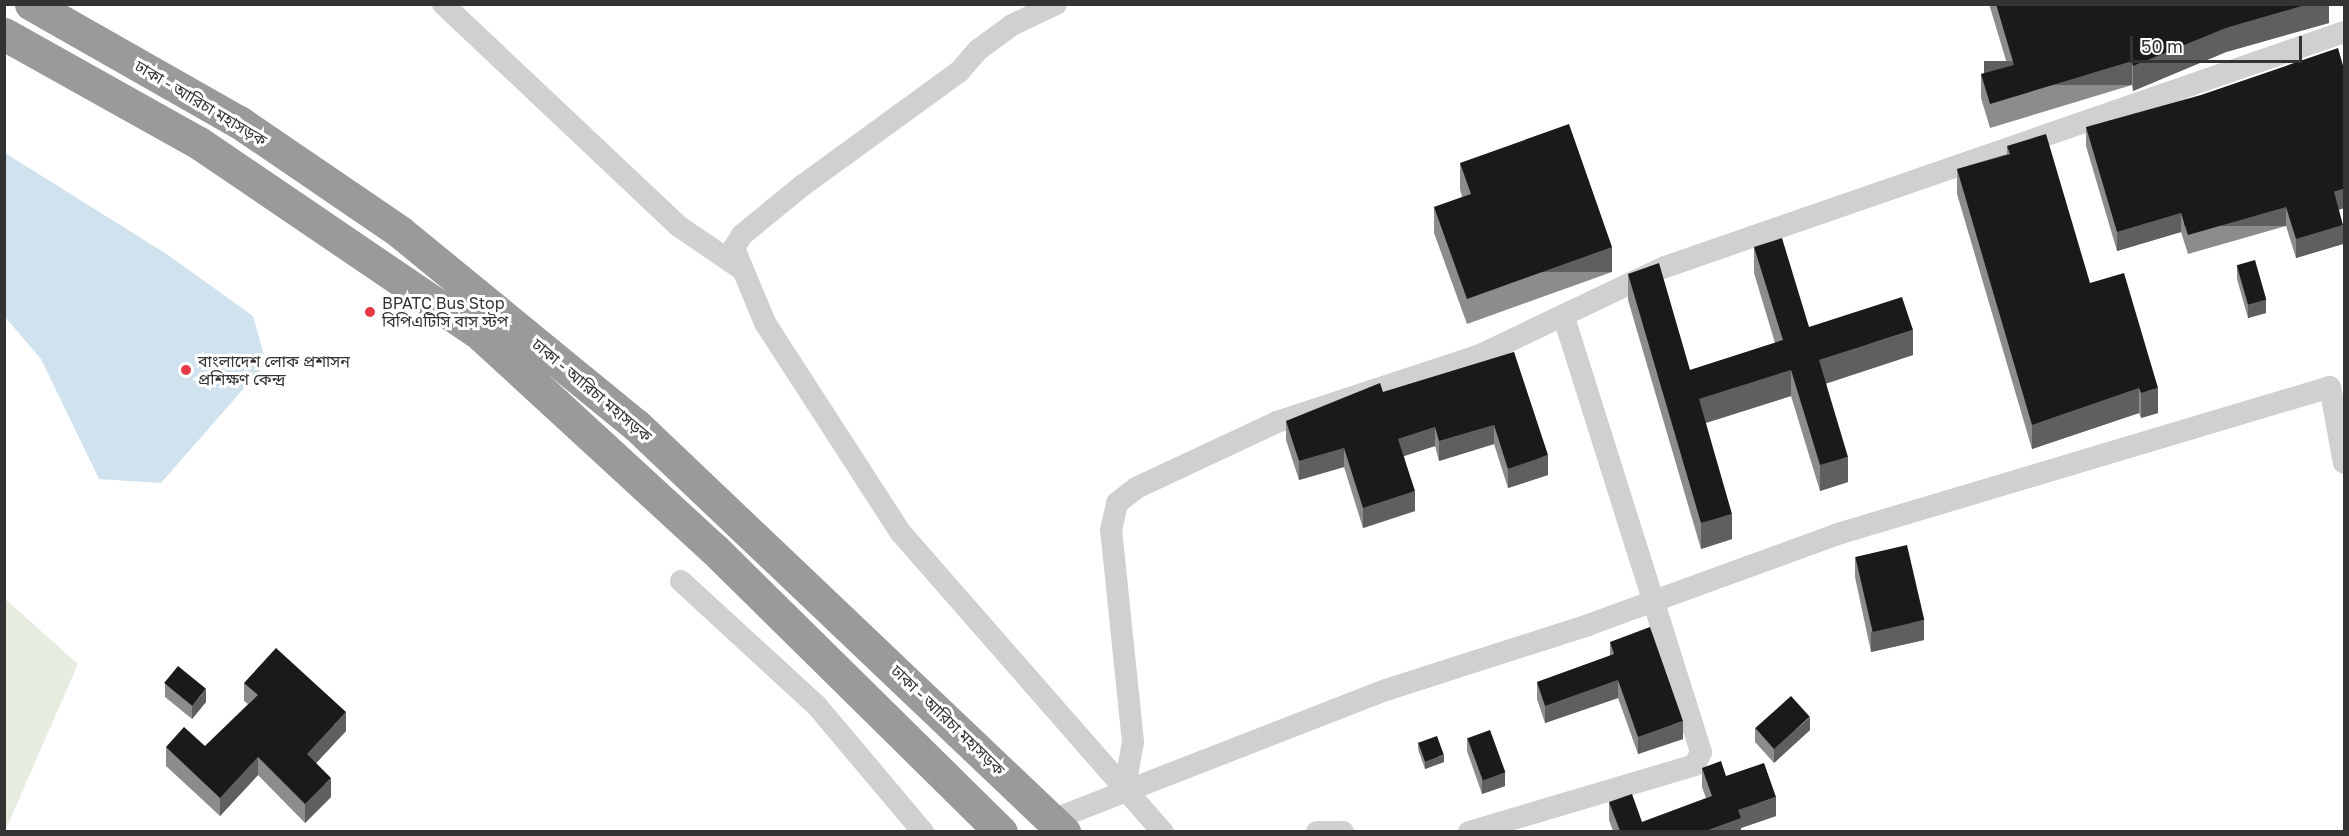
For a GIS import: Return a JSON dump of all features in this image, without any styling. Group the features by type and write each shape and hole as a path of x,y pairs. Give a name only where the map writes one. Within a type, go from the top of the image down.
{"highway":[{"name":"ঢাকা - আরিচা মহাসড়ক","path":"31,4 239,122 400,232 636,425 1058,826"},
{"name":"ঢাকা - আরিচা মহাসড়ক","path":"4,34 199,143 481,335 714,549 1001,831"}],"street":[{"path":"443,4 655,205 740,268"},
{"path":"1056,4 1012,25 960,71 742,235 734,248 740,268 765,323 900,533 1124,792 1163,831"},
{"path":"1124,792 1133,742 1113,575 1117,503 1136,488 1277,422 1478,356 1665,267 2344,32"},
{"path":"1469,831 1699,760 1697,736 1650,603 1563,315"},
{"path":"1058,826 1124,792 1386,690 1650,603 1841,533 2330,387 2344,463"},
{"path":"681,581 817,706 923,831"},
{"path":"1317,831 1343,831"}],"shaded area":[{"path":"5,599 78,664 5,831"}],"water":[{"path":"5,153 168,255 253,316 266,363 161,483 99,479 41,359 5,317"}],"building":[{"path":"1996,4 2309,4 2226,28 2133,66 2132,61 1990,104 1981,74 2014,65"},
{"path":"2338,48 2344,69 2344,189 2334,192 2343,225 2296,239 2286,207 2188,235 2181,213 2117,232 2086,127 2201,95"},
{"path":"1569,124 1612,247 1467,299 1434,207 1471,194 1460,163"},
{"path":"2046,134 2090,283 2124,273 2158,388 2141,393 2139,388 2032,425 1957,169 2010,154 2007,146"},
{"path":"1782,238 1809,327 1902,297 1913,330 1819,360 1848,457 1820,465 1791,370 1699,399 1732,514 1701,523 1628,274 1659,263 1690,370 1783,340 1754,247"},
{"path":"2255,260 2266,299 2248,305 2237,265"},
{"path":"1514,352 1548,455 1508,469 1494,425 1439,441 1435,427 1398,439 1415,491 1363,508 1344,448 1299,461 1286,421 1380,383 1383,392"},
{"path":"1907,545 1924,620 1873,632 1855,557"},
{"path":"1650,627 1683,721 1638,737 1618,680 1545,706 1537,682 1614,654 1610,642"},
{"path":"276,648 346,712 307,754 331,778 305,804 258,757 220,798 166,747 184,727 205,746 258,695 244,683"},
{"path":"178,666 206,689 192,706 164,683"},
{"path":"1791,696 1810,717 1774,749 1755,728"},
{"path":"1490,730 1505,772 1483,780 1467,738"},
{"path":"1437,736 1444,755 1425,762 1418,743"},
{"path":"1721,761 1726,776 1764,763 1776,797 1738,810 1741,818 1705,831 1620,831 1609,802 1632,794 1642,822 1712,796 1702,768"}],"place":[{"name":"BPATC Bus Stop বিপিএটিসি বাস স্টপ","path":"370,312"},
{"name":"বাংলাদেশ লোক প্রশাসন প্রশিক্ষণ কেন্দ্র","path":"186,370"}]}
